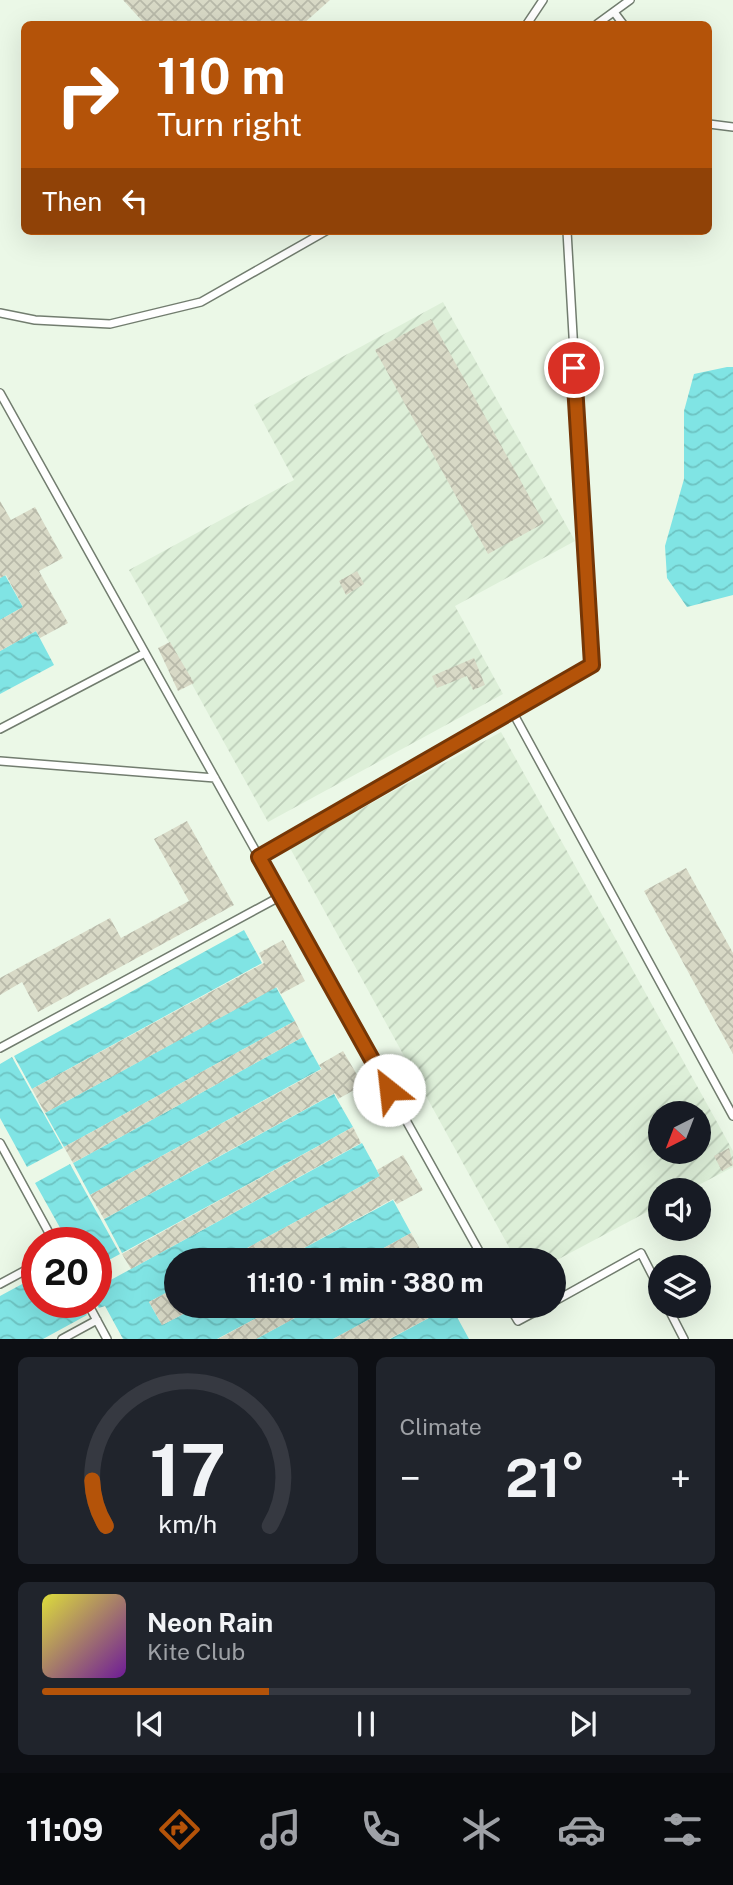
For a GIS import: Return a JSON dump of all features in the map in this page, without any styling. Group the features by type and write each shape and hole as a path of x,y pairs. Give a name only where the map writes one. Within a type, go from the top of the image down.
{"lane":[{"path":"529,21 543,0"},
{"path":"601,21 630,0"},
{"path":"614,12 621,21"},
{"path":"712,124 733,127"},
{"path":"0,313 35,320 110,324 201,303 319,235"},
{"path":"259,857 592,665 567,235"},
{"path":"0,393 477,1248"},
{"path":"0,729 145,653"},
{"path":"512,711 733,1116"},
{"path":"0,761 215,778"},
{"path":"0,1048 281,896"},
{"path":"0,1143 46,1227"},
{"path":"566,1295 641,1253 648,1267"},
{"path":"0,1284 21,1273"},
{"path":"673,1318 684,1339"},
{"path":"62,1339 97,1320 107,1339"}],"shaded area":[{"path":"443,302 575,541 455,606 503,694 268,822 129,570 294,480 254,405"},
{"path":"501,732 705,1101 648,1101 648,1164 711,1164 711,1111 733,1151 733,1167 711,1178 648,1178 648,1211 566,1255 566,1248 509,1248 290,848"}],"water":[{"path":"733,367 733,595 687,607 667,578 665,546 684,479 684,411 694,374"},
{"path":"5,575 23,607 0,620 0,578"},
{"path":"36,631 54,665 0,694 0,651"},
{"path":"244,930 262,963 32,1089 14,1056"},
{"path":"276,987 295,1021 64,1147 45,1113"},
{"path":"303,1037 321,1069 90,1195 73,1163"},
{"path":"12,1057 63,1148 27,1167 0,1118 0,1064"},
{"path":"334,1094 353,1127 122,1253 112,1234 112,1227 108,1227 104,1219"},
{"path":"362,1143 380,1176 247,1248 169,1248"},
{"path":"70,1164 105,1227 60,1227 35,1183"},
{"path":"393,1200 411,1233 384,1248 304,1248"},
{"path":"112,1240 120,1254 112,1258"},
{"path":"164,1251 164,1294 149,1302 162,1325 176,1318 256,1318 217,1339 123,1339 112,1318 112,1279"},
{"path":"21,1285 21,1318 82,1318 43,1339 0,1339 0,1296"},
{"path":"295,1318 372,1318 333,1339 256,1339"},
{"path":"429,1318 458,1318 469,1339 390,1339"}],"building":[{"path":"123,0 330,0 306,21 142,21"},
{"path":"431,319 544,523 488,554 375,350"},
{"path":"0,501 11,520 35,507 63,558 39,571 68,623 40,638 36,631 0,651 0,620 23,607 6,575 0,578"},
{"path":"357,571 364,584 346,595 339,581"},
{"path":"170,642 194,683 178,691 158,648"},
{"path":"474,658 485,685 473,690 467,676 437,688 432,676"},
{"path":"187,821 234,905 38,1012 22,982 0,995 0,978 110,918 121,938 189,901 154,839"},
{"path":"686,868 733,953 733,1054 644,891"},
{"path":"283,940 305,981 281,994 277,987 45,1113 32,1089 264,963 259,953"},
{"path":"295,1021 303,1037 73,1163 64,1147"},
{"path":"343,1051 363,1085 338,1099 335,1093 104,1219 90,1195 322,1069 319,1065"},
{"path":"353,1127 361,1143 169,1248 164,1248 164,1251 131,1269 122,1254"},
{"path":"729,1148 733,1165 722,1171 714,1156"},
{"path":"403,1155 423,1190 397,1204 393,1199 304,1248 247,1248 380,1176 377,1170"},
{"path":"411,1233 419,1248 384,1248"},
{"path":"164,1294 164,1318 176,1318 162,1325 149,1302"},
{"path":"257,1318 295,1318 256,1339 218,1339"},
{"path":"372,1318 428,1318 389,1339 333,1339"}],"route":[{"path":"389,1090 259,857 592,665 587,629 574,368"}]}
